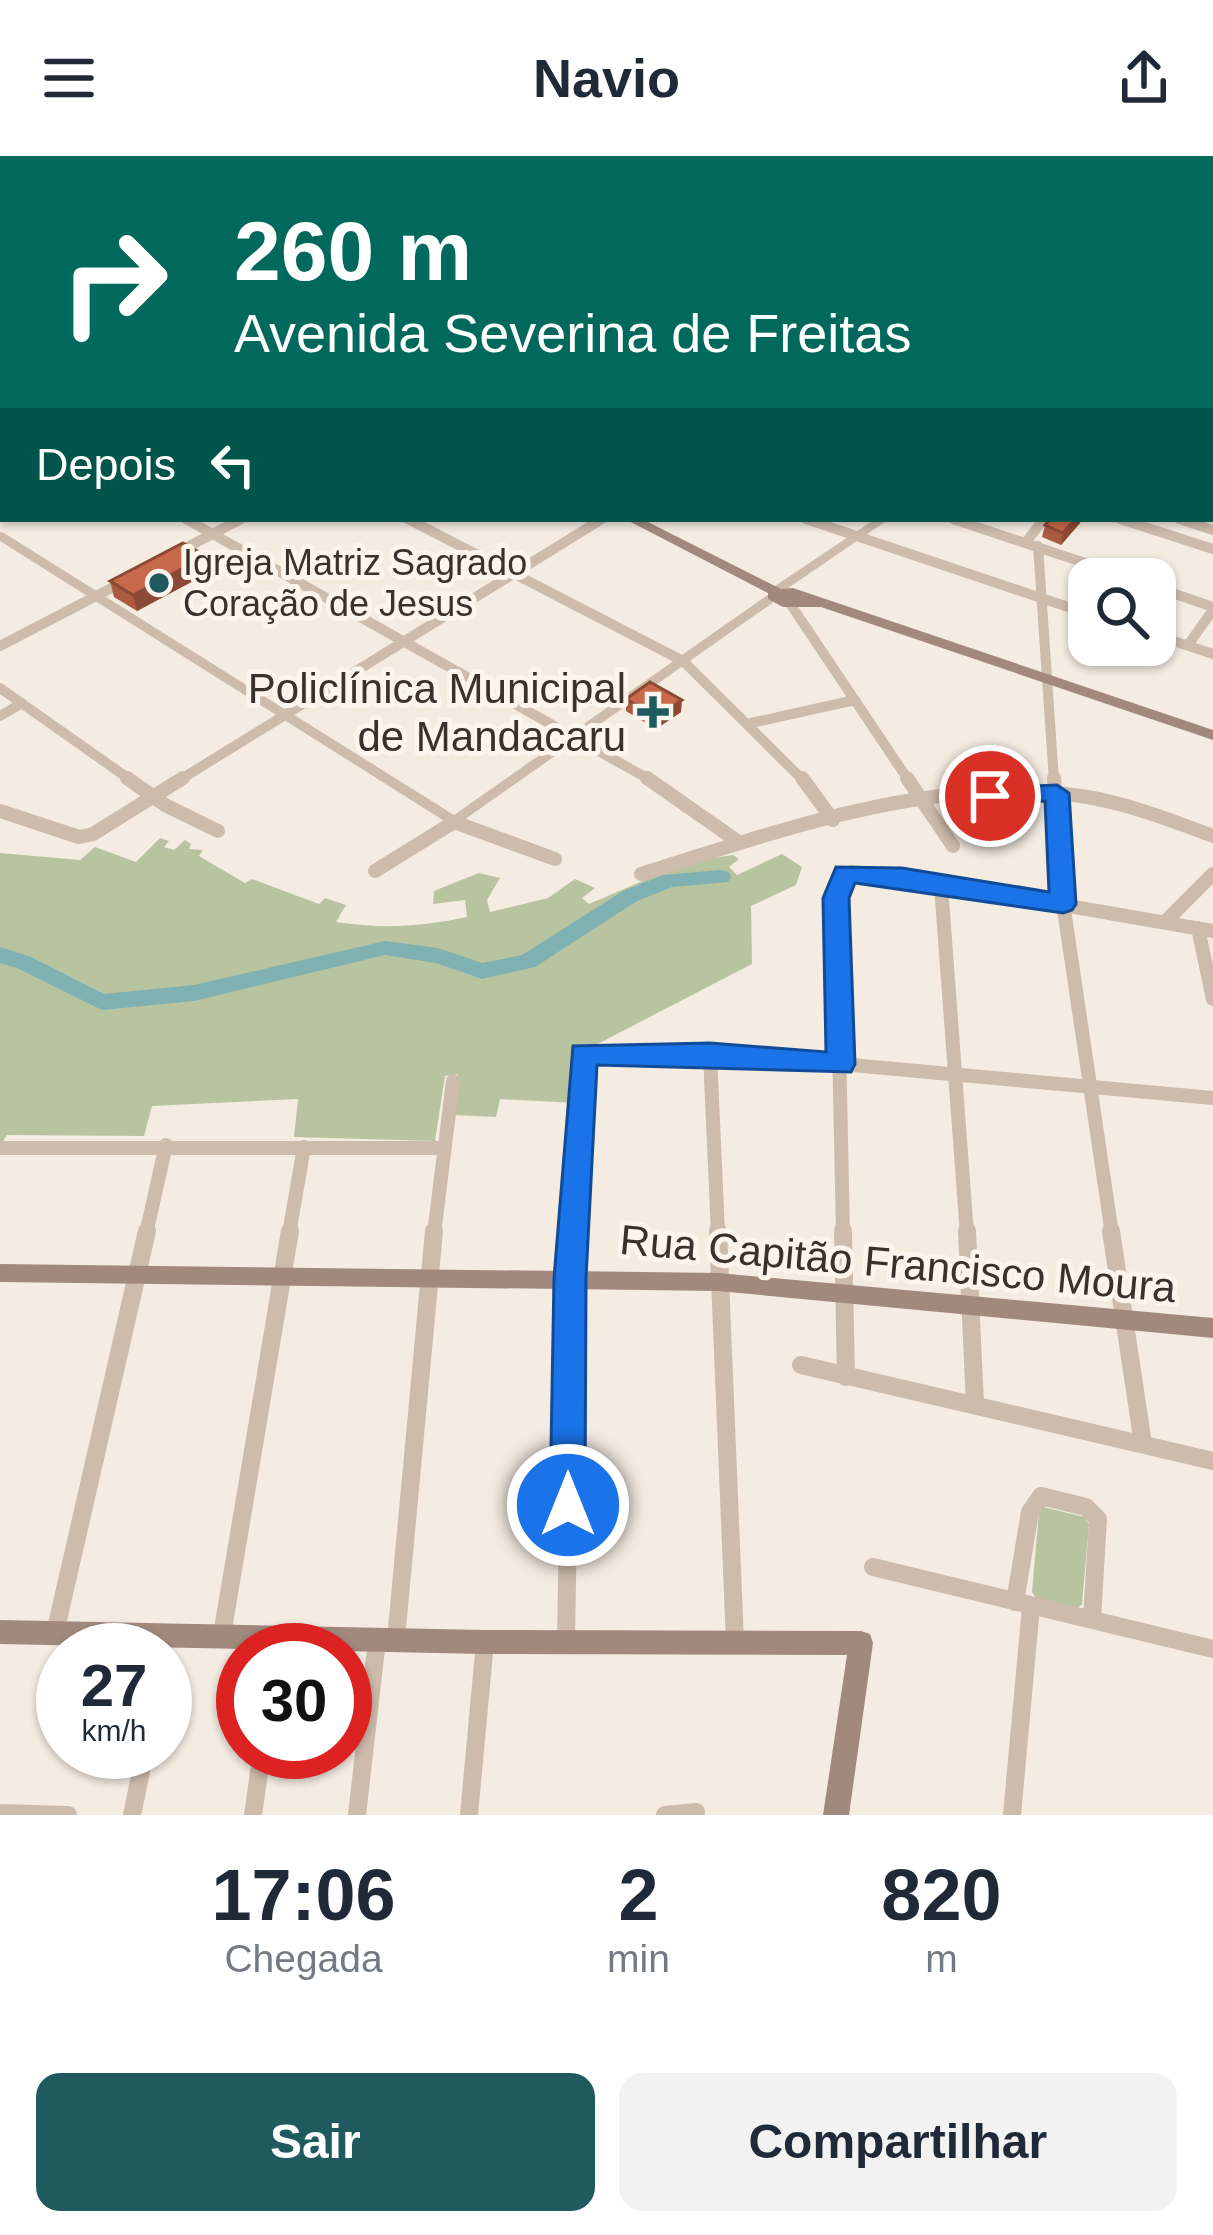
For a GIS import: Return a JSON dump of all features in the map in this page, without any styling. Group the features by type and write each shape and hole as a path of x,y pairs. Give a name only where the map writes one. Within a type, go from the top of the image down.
{"main road":[{"path":"638,522 785,594 1213,735"},
{"name":"Rua Capitão Francisco Moura","path":"0,1273 718,1282 1213,1328"},
{"path":"0,1633 36,1633"},
{"path":"372,1640 861,1643 836,1815"}],"street":[{"path":"191,522 574,737 692,806 740,843"},
{"path":"165,559 235,522"},
{"path":"414,522 683,661 751,723 808,785 832,820"},
{"path":"0,811 80,837 103,827 597,522"},
{"path":"814,522 1068,607"},
{"path":"375,872 785,594 879,522"},
{"path":"962,522 1072,558"},
{"path":"1043,522 1032,544 1063,904 1143,1444"},
{"path":"1129,522 1213,549"},
{"path":"1199,522 1213,530"},
{"path":"0,536 454,822 555,859"},
{"path":"0,646 131,578"},
{"path":"785,594 953,847"},
{"path":"1176,595 1213,608 1188,645"},
{"path":"1176,641 1213,654"},
{"path":"0,688 194,823 218,831"},
{"path":"751,723 855,700"},
{"path":"0,716 22,704"},
{"path":"641,874 740,843 925,800 1057,793 1137,808 1213,836"},
{"path":"846,1377 836,898 845,873 1205,929 1213,999"},
{"path":"1167,920 1213,874"},
{"path":"941,886 972,1304 975,1405"},
{"path":"566,1641 570,1278 583,1054 710,1054 1213,1098"},
{"path":"710,1054 735,1642"},
{"path":"356,1815 387,1639 441,1148 453,1081"},
{"path":"57,1623 166,1145"},
{"path":"224,1623 304,1147"},
{"path":"0,1148 441,1148"},
{"path":"801,1365 1213,1461"},
{"path":"1012,1815 1030,1512 1041,1496 1086,1508 1098,1519 1092,1618"},
{"path":"873,1567 1213,1649"},
{"path":"469,1815 485,1642"},
{"path":"132,1815 139,1779"},
{"path":"253,1815 258,1779"},
{"path":"665,1815 696,1812"},
{"path":"0,1813 68,1815"}],"green space":[{"path":"160,838 169,841 164,847 174,850 185,840 191,844 189,849 203,850 199,856 245,883 252,879 319,904 325,898 346,905 336,922 370,926 467,917 465,900 433,904 434,891 479,873 500,878 487,900 490,912 548,898 575,879 595,888 582,898 589,904 687,862 733,855 739,859 729,867 737,875 782,854 802,867 796,885 751,906 752,964 582,1052 578,1103 500,1099 496,1117 453,1115 458,1074 445,1076 435,1141 294,1137 298,1099 152,1106 144,1136 7,1135 0,1146 0,853 80,860 95,847 136,862"},
{"path":"1043,1507 1084,1517 1089,1524 1082,1604 1076,1610 1039,1602 1032,1592"}],"building":[{"path":"1048,522 1072,522 1063,533 1045,525"},
{"path":"183,543 206,556 133,595 110,581"},
{"path":"650,682 682,700 656,716 626,699"}],"waterway":[{"path":"0,955 24,962 102,1002 194,993 385,948 438,956 482,971 528,962 630,896 670,880 721,877"}],"place":[{"name":"Igreja Matriz Sagrado Coração de Jesus","path":"159,583"},
{"name":"Policlínica Municipal de Mandacaru","path":"653,712"}],"route":[{"path":"568,1505 570,1278 583,1054 742,1055 841,1064 836,898 845,873 902,877 1063,904 1057,793 990,796"}]}
